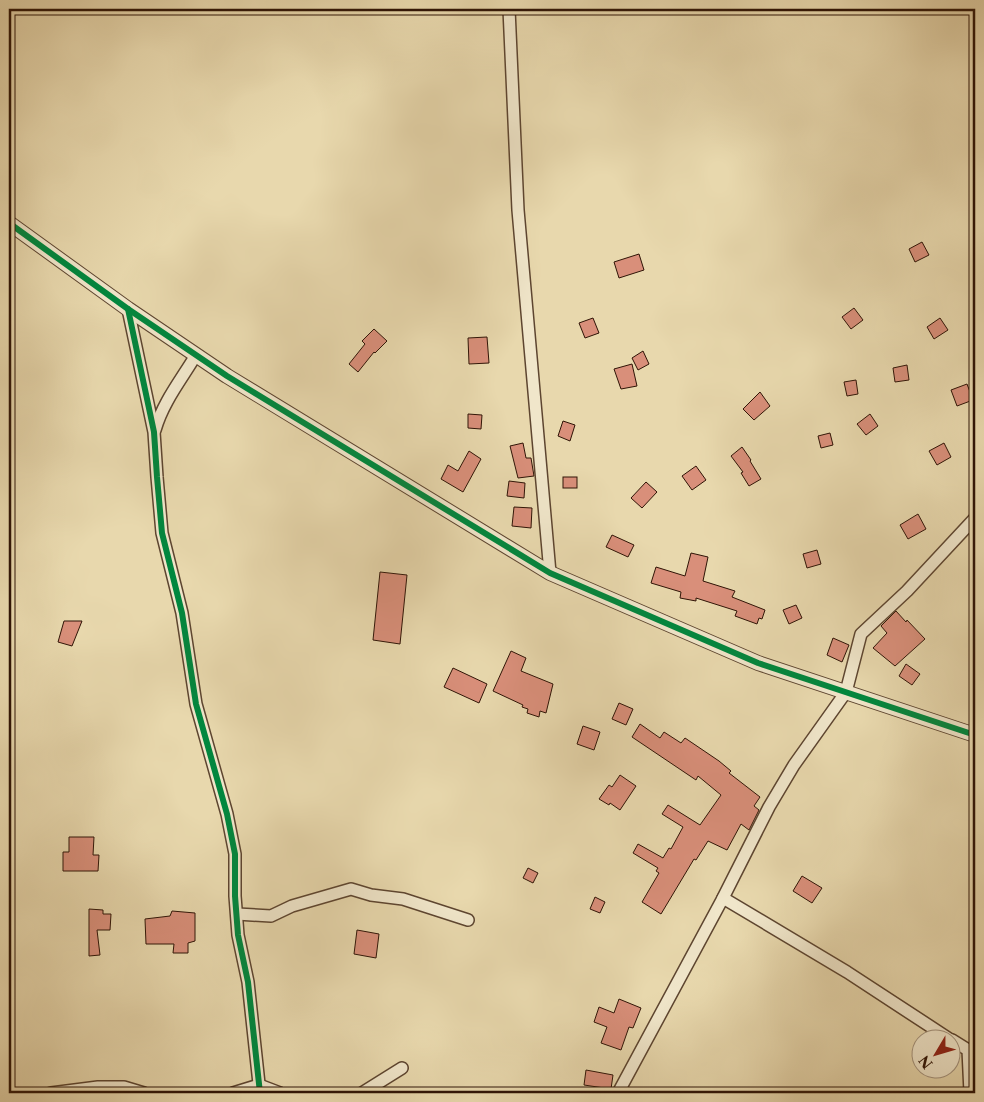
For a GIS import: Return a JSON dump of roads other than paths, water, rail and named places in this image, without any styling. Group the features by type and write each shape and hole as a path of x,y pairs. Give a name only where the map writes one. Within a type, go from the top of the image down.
{"street":[{"path":"509,9 518,210 550,573"},
{"path":"9,223 128,310 196,355 550,573 758,663 975,735"},
{"path":"128,310 154,432 162,532 182,613 196,704 227,814 235,854 238,934 248,982 260,1089"},
{"path":"154,432 168,398 196,355"},
{"path":"618,1093 723,898 769,806 794,765 846,692 861,634 907,591 975,518"},
{"path":"237,914 271,916 292,906 351,889 371,895 403,899 468,920"},
{"path":"723,898 847,972 936,1030"},
{"path":"962,1046 968,1050 970,1093"},
{"path":"362,1093 402,1068"},
{"path":"51,1093 124,1087 144,1093"},
{"path":"233,1093 260,1089 280,1093"}]}
